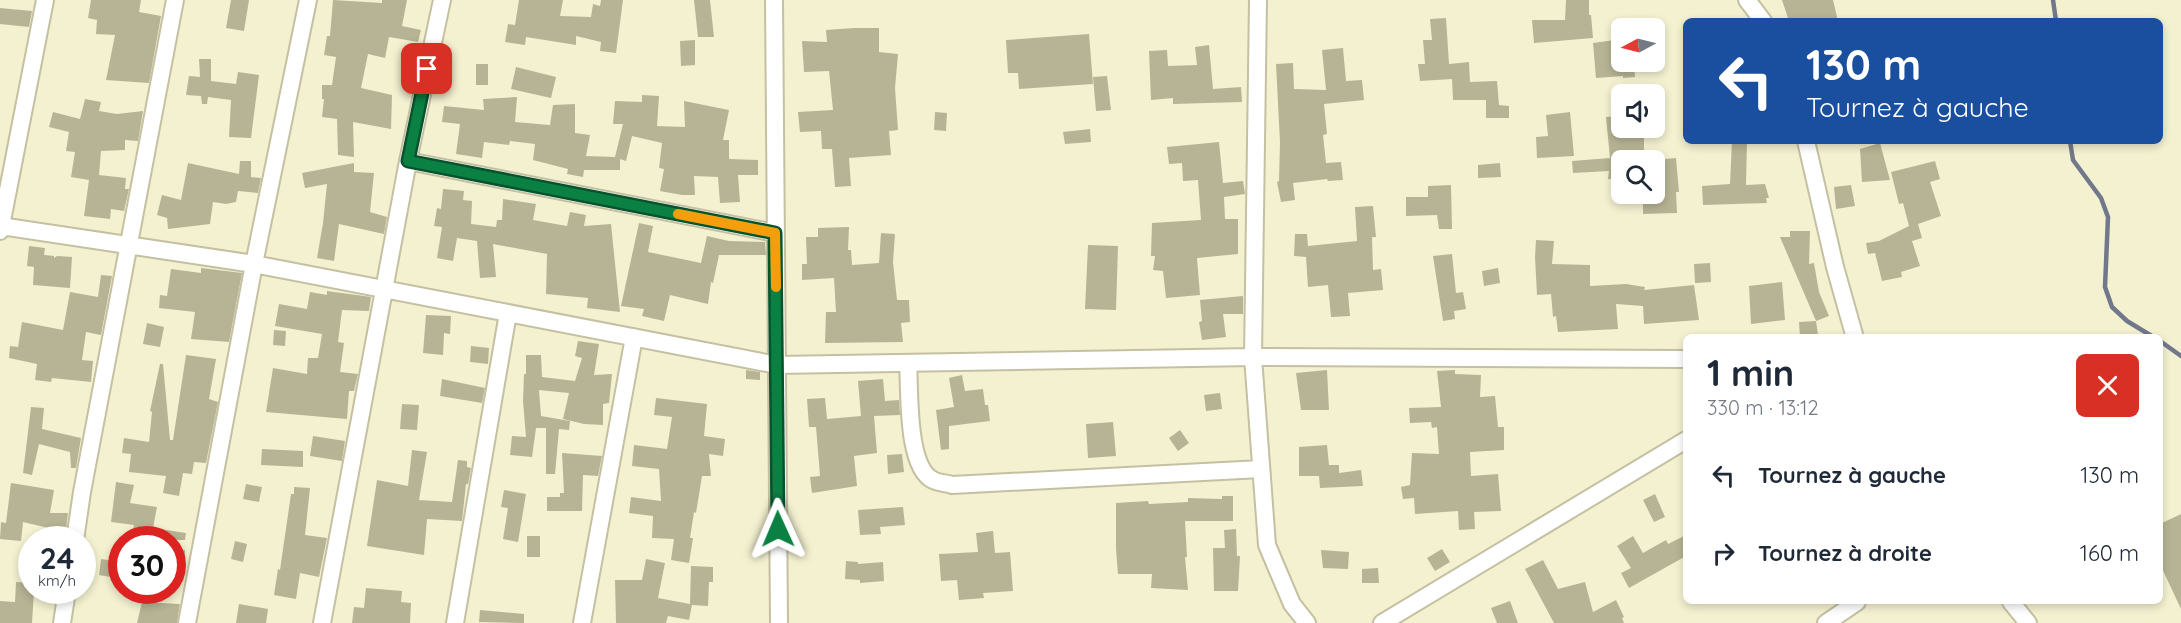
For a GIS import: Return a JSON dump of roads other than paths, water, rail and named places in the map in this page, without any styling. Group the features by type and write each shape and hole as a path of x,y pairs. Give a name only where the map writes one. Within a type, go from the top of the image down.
{"street":[{"path":"45,0 0,227 254,264 777,365 1252,357 1683,359"},
{"path":"77,526 175,0"},
{"path":"187,623 254,264 308,0"},
{"path":"322,623 408,161 442,0"},
{"path":"774,0 779,623"},
{"path":"1258,0 1252,357 1267,545 1292,604 1307,623"},
{"path":"1747,0 1761,18"},
{"path":"1807,144 1835,267 1854,334"},
{"path":"408,161 775,233"},
{"path":"455,623 508,313"},
{"path":"582,623 634,337"},
{"path":"908,363 914,452 921,468 932,480 951,485 1261,469"},
{"path":"1382,623 1683,442"},
{"path":"62,623 65,604"},
{"path":"1826,623 1854,604"},
{"path":"2013,604 2028,623"}],"waterway":[{"path":"2053,0 2056,18"},
{"path":"2070,144 2073,160 2101,198 2108,217 2105,287 2112,307 2127,321 2148,334"},
{"path":"2163,343 2181,356"}]}
